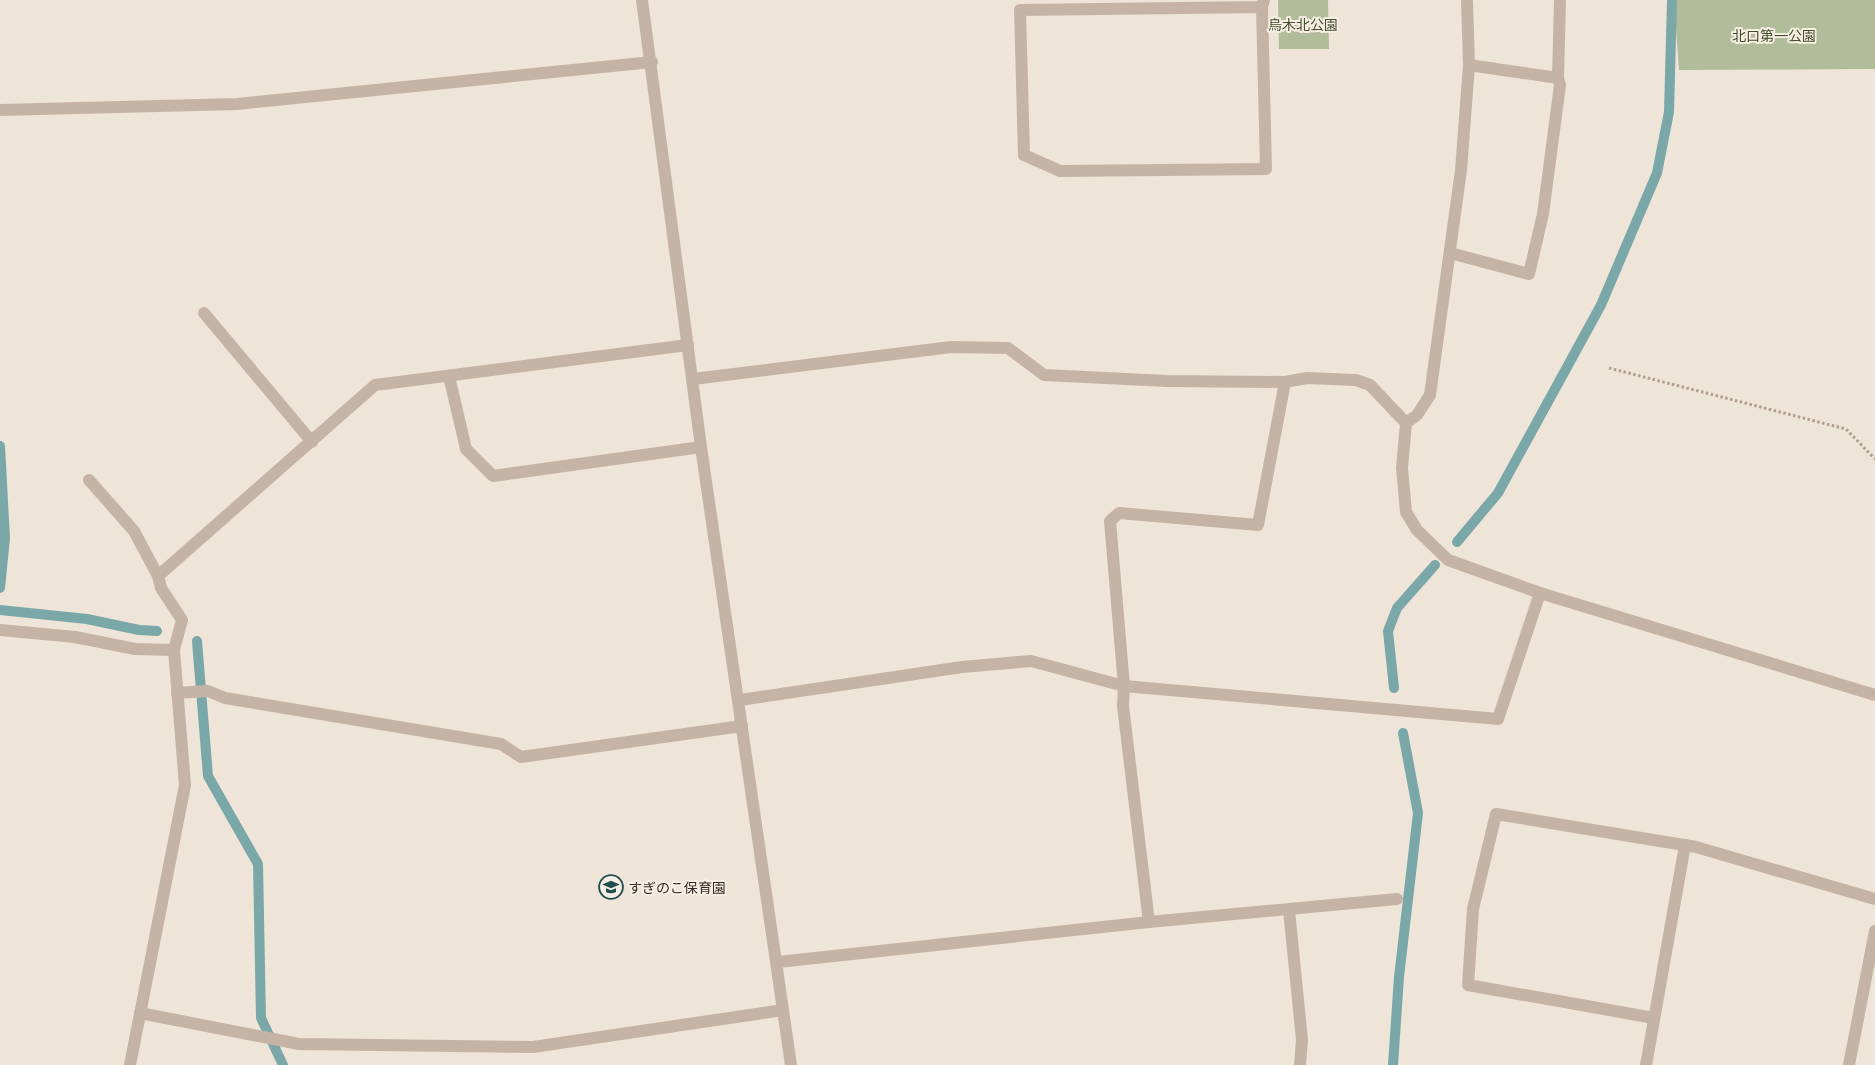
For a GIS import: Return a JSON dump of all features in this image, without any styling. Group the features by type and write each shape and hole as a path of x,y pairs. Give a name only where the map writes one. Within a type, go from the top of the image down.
{"street":[{"path":"642,0 652,62 702,447 778,962 791,1065"},
{"path":"1406,423 1417,415 1430,395 1461,170 1469,65 1467,0"},
{"path":"1450,253 1529,274 1543,214 1560,85 1558,78 1560,0"},
{"path":"1262,4 1266,169 1060,171 1024,155 1020,10 1262,4"},
{"path":"0,110 237,104 652,62"},
{"path":"1469,65 1558,78"},
{"path":"204,313 312,442"},
{"path":"158,576 375,385 688,345"},
{"path":"693,379 951,347 1008,348 1044,375 1167,381 1285,382 1307,378 1356,380 1370,385 1406,423 1402,477 1406,512 1417,530 1448,560 1540,593 1875,695"},
{"path":"449,376 466,449 492,476 702,447"},
{"path":"1150,922 1123,706 1124,686 1110,521 1119,513 1258,525 1285,382"},
{"path":"89,480 134,531 158,576 162,588 182,620 174,650 182,692 185,785 130,1065"},
{"path":"740,700 962,667 1031,661 1124,686 1498,719 1540,593"},
{"path":"0,630 75,637 135,649 174,650"},
{"path":"182,692 208,691 225,698 501,744 521,757 742,726"},
{"path":"1654,1018 1468,985 1473,909 1496,814 1685,845 1875,899"},
{"path":"1646,1065 1685,845"},
{"path":"778,962 1150,922 1397,899"},
{"path":"1290,910 1302,1040 1300,1065"},
{"path":"1849,1065 1875,931"},
{"path":"140,1013 299,1044 533,1047 783,1010"}],"path":[{"path":"1609,368 1846,429 1875,459"}],"green space":[{"name":"烏木北公園","path":"1278,0 1328,0 1329,49 1279,49"},
{"name":"北口第一公園","path":"1674,0 1875,0 1875,69 1679,70"}],"waterway":[{"path":"1457,542 1498,493 1601,305 1657,173 1669,112 1672,0"},
{"path":"0,446 5,538 0,588"},
{"path":"1394,688 1388,631 1397,608 1435,565"},
{"path":"0,610 87,619 139,630 157,631"},
{"path":"197,641 208,776 258,864 261,1018 283,1065"},
{"path":"1393,1065 1399,977 1418,813 1403,733"}],"place":[{"name":"すぎのこ保育園","path":"611,887"}]}
